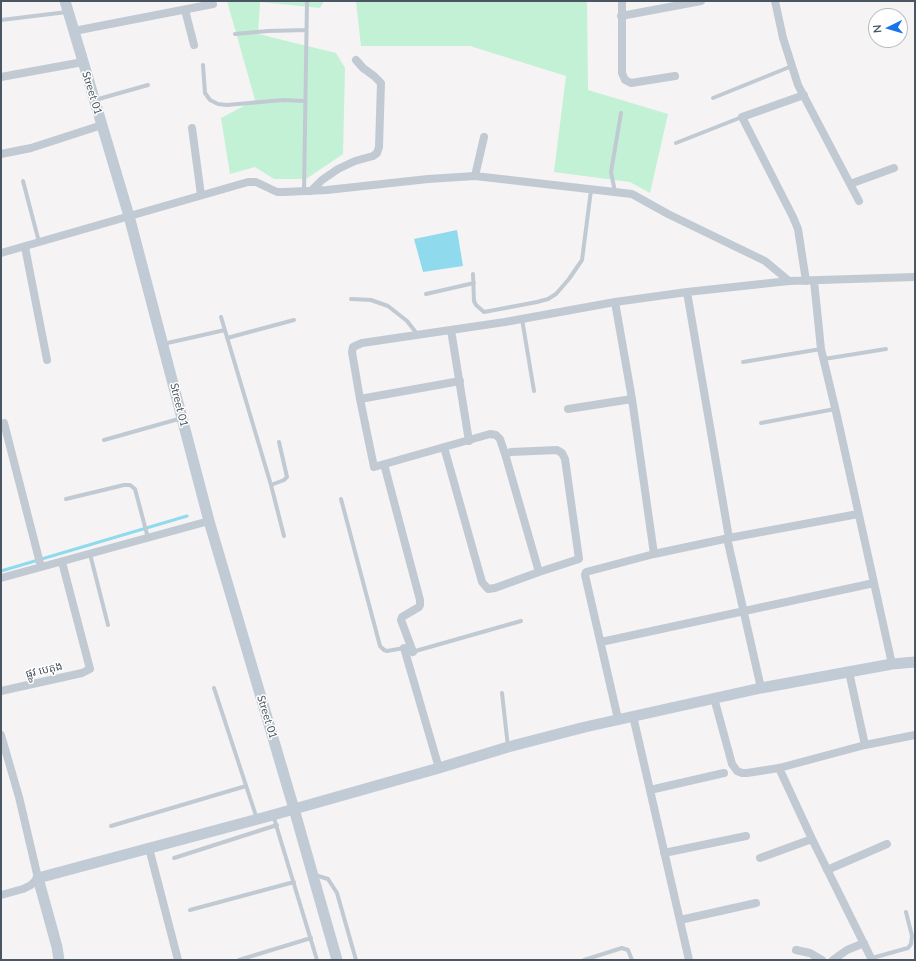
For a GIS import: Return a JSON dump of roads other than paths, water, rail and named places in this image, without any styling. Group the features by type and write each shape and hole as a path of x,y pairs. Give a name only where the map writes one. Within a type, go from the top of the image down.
{"street":[{"name":"Street 01","path":"65,1 129,216 209,521 337,960"},
{"path":"622,1 622,73 625,80 631,82 676,76"},
{"path":"621,16 701,1"},
{"path":"775,1 783,38 798,85 859,201"},
{"path":"74,31 213,4"},
{"path":"185,10 194,45"},
{"path":"308,191 338,168 373,156 377,153 379,147 381,83 356,60"},
{"path":"1,77 83,62"},
{"path":"804,95 742,117 798,229 810,281 823,359 836,409 892,664"},
{"path":"1,154 31,148 102,125"},
{"path":"192,128 201,196"},
{"path":"475,176 484,138"},
{"path":"850,184 894,168"},
{"path":"1,253 248,182 256,182 277,192 327,190 428,179 475,176 632,194 668,214 765,261 789,281"},
{"path":"24,247 47,360"},
{"path":"539,572 505,454 500,439 496,435 490,434 374,467 353,359 353,347 362,343 686,292 789,281 915,277"},
{"path":"686,292 728,538 743,612 761,688"},
{"path":"615,302 632,399 654,554"},
{"path":"452,330 470,440"},
{"path":"360,399 460,381"},
{"path":"568,408 632,399"},
{"path":"4,423 40,565"},
{"path":"444,447 482,582 488,589 495,588 579,559 565,459 562,453 557,450 512,452 505,454"},
{"path":"384,464 420,600 419,607 402,617 401,620 407,652 439,768"},
{"path":"618,719 585,575 586,572 654,554 728,538 858,514"},
{"path":"1,578 40,565 62,562 90,554 147,535 209,521"},
{"name":"ផ្លូវ បេតុង","path":"1,691 82,673 90,669 62,562"},
{"path":"601,642 874,583"},
{"path":"1,895 23,889 31,885 38,878 257,819 275,820 294,809 508,747 618,719 761,688 892,664 915,662"},
{"path":"848,672 865,745"},
{"path":"714,698 732,764 737,771 748,773 779,768 865,745 915,735"},
{"path":"633,716 689,960"},
{"path":"1,737 19,797 59,960"},
{"path":"779,768 827,870 872,959"},
{"path":"650,790 724,773"},
{"path":"664,853 746,836"},
{"path":"760,858 812,839"},
{"path":"827,870 887,844"},
{"path":"148,848 178,960"},
{"path":"680,920 756,903"},
{"path":"833,960 847,950 864,943"},
{"path":"796,950 810,953 822,960"}],"lane":[{"path":"306,1 305,101 308,191"},
{"path":"1,20 68,12"},
{"path":"235,34 306,30"},
{"path":"204,65 205,93 210,100 218,104 227,105 282,100 305,101"},
{"path":"714,98 792,66"},
{"path":"94,100 148,86"},
{"path":"615,192 611,172 621,113"},
{"path":"676,143 742,117"},
{"path":"23,181 39,242"},
{"path":"473,274 474,301 476,305 484,312 537,302 548,299 556,294 569,279 582,260 591,189"},
{"path":"426,294 474,283"},
{"path":"351,299 371,300 388,306 407,321 418,335"},
{"path":"221,317 271,485 284,536"},
{"path":"522,319 534,391"},
{"path":"227,338 294,320"},
{"path":"163,344 225,330"},
{"path":"743,362 821,349"},
{"path":"823,359 886,349"},
{"path":"761,424 836,409"},
{"path":"104,440 182,418"},
{"path":"271,485 284,480 287,477 279,442"},
{"path":"66,499 130,485 135,489 147,535"},
{"path":"341,499 380,646 384,650 407,652 521,621"},
{"path":"90,554 108,625"},
{"path":"214,688 257,819"},
{"path":"502,694 508,747"},
{"path":"111,826 246,786"},
{"path":"174,858 275,820 317,960"},
{"path":"313,875 328,879 337,893 356,960"},
{"path":"190,910 294,882"},
{"path":"872,959 908,948 911,944 912,936 906,912"},
{"path":"239,960 311,938"},
{"path":"584,960 622,948 628,950 632,960"}],"water":[{"path":"457,230 463,266 423,272 414,239"}],"waterway":[{"path":"1,571 187,516"}]}
